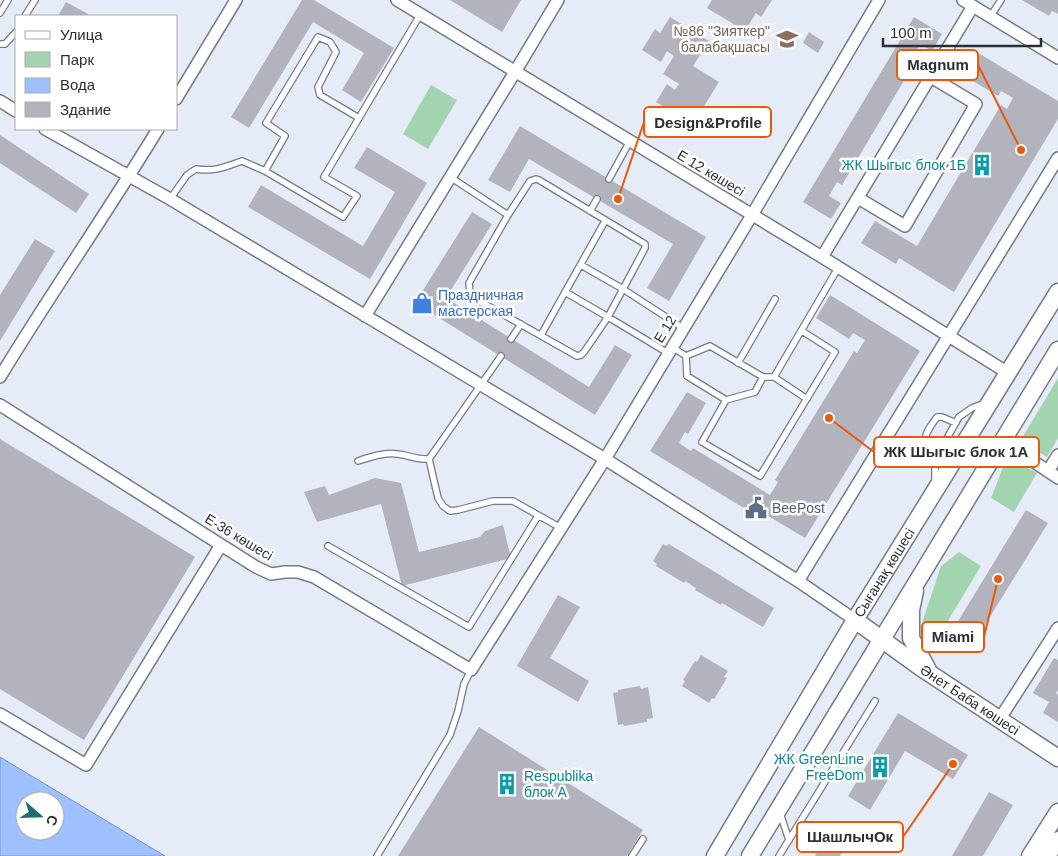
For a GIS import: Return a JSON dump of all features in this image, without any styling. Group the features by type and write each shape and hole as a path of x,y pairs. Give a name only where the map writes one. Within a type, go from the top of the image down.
{"main road":[{"name":"Сығанақ көшесі","path":"715,856 856,620 1058,292"},
{"path":"750,856 916,580 1058,350"},
{"path":"916,580 911,610 911,638 930,674"},
{"name":"Әнет Баба көшесі","path":"856,620 930,674 1058,758"},
{"path":"1030,856 1058,812"},
{"path":"1047,856 1058,840"}],"street":[{"path":"178,96 236,0"},
{"name":"Е 12 көшесі","path":"397,0 822,257 1008,373"},
{"path":"365,316 558,0"},
{"name":"E 12","path":"470,670 605,459 752,216 879,0"},
{"path":"963,0 1058,58"},
{"path":"822,257 973,6"},
{"path":"858,198 905,226 976,104 931,77"},
{"path":"0,101 15,110"},
{"path":"48,130 170,199 605,459 798,581 856,620"},
{"path":"0,377 33,322 129,177 157,130"},
{"path":"798,581 1058,158"},
{"name":"Е-36 көшесі","path":"0,405 256,567 272,574 298,572 314,577 470,670"},
{"path":"1003,441 1053,475 1058,455"},
{"path":"0,714 86,765 221,545"},
{"path":"1000,720 1058,628"}],"lane":[{"path":"0,13 8,0"},
{"path":"27,15 35,0"},
{"path":"990,17 1001,0"},
{"path":"170,199 187,175 196,169 220,170 242,161 265,171 343,217 357,196 324,177 420,15"},
{"path":"0,44 6,44 15,33"},
{"path":"265,171 285,136 266,123 318,37 330,42 336,52 318,86 320,95 359,118"},
{"path":"609,179 630,141"},
{"path":"450,177 508,215"},
{"path":"536,179 645,244 645,248 608,317 581,355 577,356 474,298 469,289 469,283 508,215 530,181 536,179"},
{"path":"590,211 597,199"},
{"path":"541,335 606,221"},
{"path":"581,264 683,328"},
{"path":"774,377 838,268"},
{"path":"565,292 670,350 686,356 710,346 763,377 774,377 807,399"},
{"path":"738,363 775,298"},
{"path":"511,338 521,324"},
{"path":"763,377 755,392 726,400 702,442 760,476 835,352 802,331"},
{"path":"358,460 396,453 423,460 429,459 482,386 501,356"},
{"path":"686,356 687,376 726,400"},
{"path":"936,492 935,463 959,417 972,408 992,400"},
{"path":"940,452 931,448 926,442 926,432 937,417 942,417 956,424"},
{"path":"429,459 438,498 450,511 493,501 513,501 561,528"},
{"path":"328,546 469,627 538,516"},
{"path":"377,856 450,735 464,684 470,670"},
{"path":"779,856 875,701"},
{"path":"778,809 789,840"},
{"path":"632,856 643,839"}],"green space":[{"path":"431,85 457,100 428,149 403,134"},
{"path":"1058,378 1058,438 1047,457 1023,443 1022,438"},
{"path":"1014,461 1037,473 1014,512 991,498 1005,462"},
{"path":"959,552 981,566 940,634 922,623 941,566"}],"water":[{"path":"0,757 57,791 15,791 15,841 65,841 65,796 165,856 0,856"}],"building":[{"path":"302,0 314,0 394,48 361,102 342,90 364,53 313,22 249,128 231,117"},
{"path":"450,0 521,0 502,32"},
{"path":"712,0 772,0 761,17 756,13 745,31 707,8"},
{"path":"1022,0 1058,0 1058,14 1052,11 1049,16"},
{"path":"66,2 88,14 88,15 59,15"},
{"path":"670,17 709,41 693,66 719,82 696,119 679,109 675,114 656,102 667,84 675,90 679,84 663,74 674,56 667,51 661,62 642,50 655,29 660,33"},
{"path":"914,17 942,34 932,51 920,44 914,55 918,57 842,185 837,182 829,196 841,203 831,219 803,202"},
{"path":"809,32 824,42 818,53 803,43"},
{"path":"980,54 1058,101 1058,119 954,292 899,258 896,264 861,243 875,221 917,246 1001,105 1007,109 1013,98 1001,91 998,96 966,77"},
{"path":"520,126 706,237 669,301 647,288 673,244 529,159 510,192 488,180"},
{"path":"0,135 89,194 76,213 0,163"},
{"path":"367,147 427,183 370,279 248,207 261,185 363,246 395,192 354,168"},
{"path":"472,212 492,224 446,298 589,387 615,345 632,355 595,415 415,303"},
{"path":"35,239 55,251 0,341 0,295"},
{"path":"830,295 920,351 805,538 750,505 747,510 650,451 687,392 706,403 688,434 685,432 679,443 691,451 693,448 770,495 778,482 775,480 854,351 857,353 865,340 853,333 849,339 816,318"},
{"path":"0,439 195,557 84,740 0,689"},
{"path":"375,478 401,483 419,552 480,537 485,531 503,525 511,558 402,586 381,504 317,522 304,492 325,486 329,495"},
{"path":"1026,510 1048,523 970,649 949,636"},
{"path":"663,544 667,546 669,544 774,608 763,627 722,603 721,605 695,590 696,588 685,581 684,583 656,566 657,564 653,561"},
{"path":"558,595 580,607 550,658 589,681 578,702 517,666"},
{"path":"701,655 728,671 724,677 727,678 714,699 712,698 709,703 682,686 685,681 683,680"},
{"path":"1054,658 1058,660 1058,690 1056,693 1058,695 1058,722 1043,713 1049,702 1033,693"},
{"path":"640,686 641,689 648,687 653,718 647,719 647,722 624,726 623,724 618,725 613,693 618,692 618,690"},
{"name":"ЖК GreenLine FreeDom","path":"898,713 968,755 953,779 905,751 870,810 848,796"},
{"name":"Respublika блок А","path":"479,727 643,830 627,856 398,856"},
{"path":"989,792 1013,805 983,856 952,856"},
{"path":"830,830 849,841 840,856 815,856"}],"place":[{"name":"№86 \"Зияткер\" балабақшасы","path":"787,39"},
{"name":"Magnum","path":"1021,150"},
{"name":"ЖК Шыгыс блок 1Б","path":"982,165"},
{"name":"Design&Profile","path":"618,199"},
{"name":"Праздничная мастерская","path":"422,303"},
{"name":"ЖК Шыгыс блок 1А","path":"829,418"},
{"name":"BeePost","path":"756,508"},
{"name":"Miami","path":"998,579"},
{"name":"ШашлычОк","path":"953,764"},
{"name":"ЖК GreenLine FreeDom","path":"880,767"},
{"name":"Respublika блок А","path":"507,784"}]}
